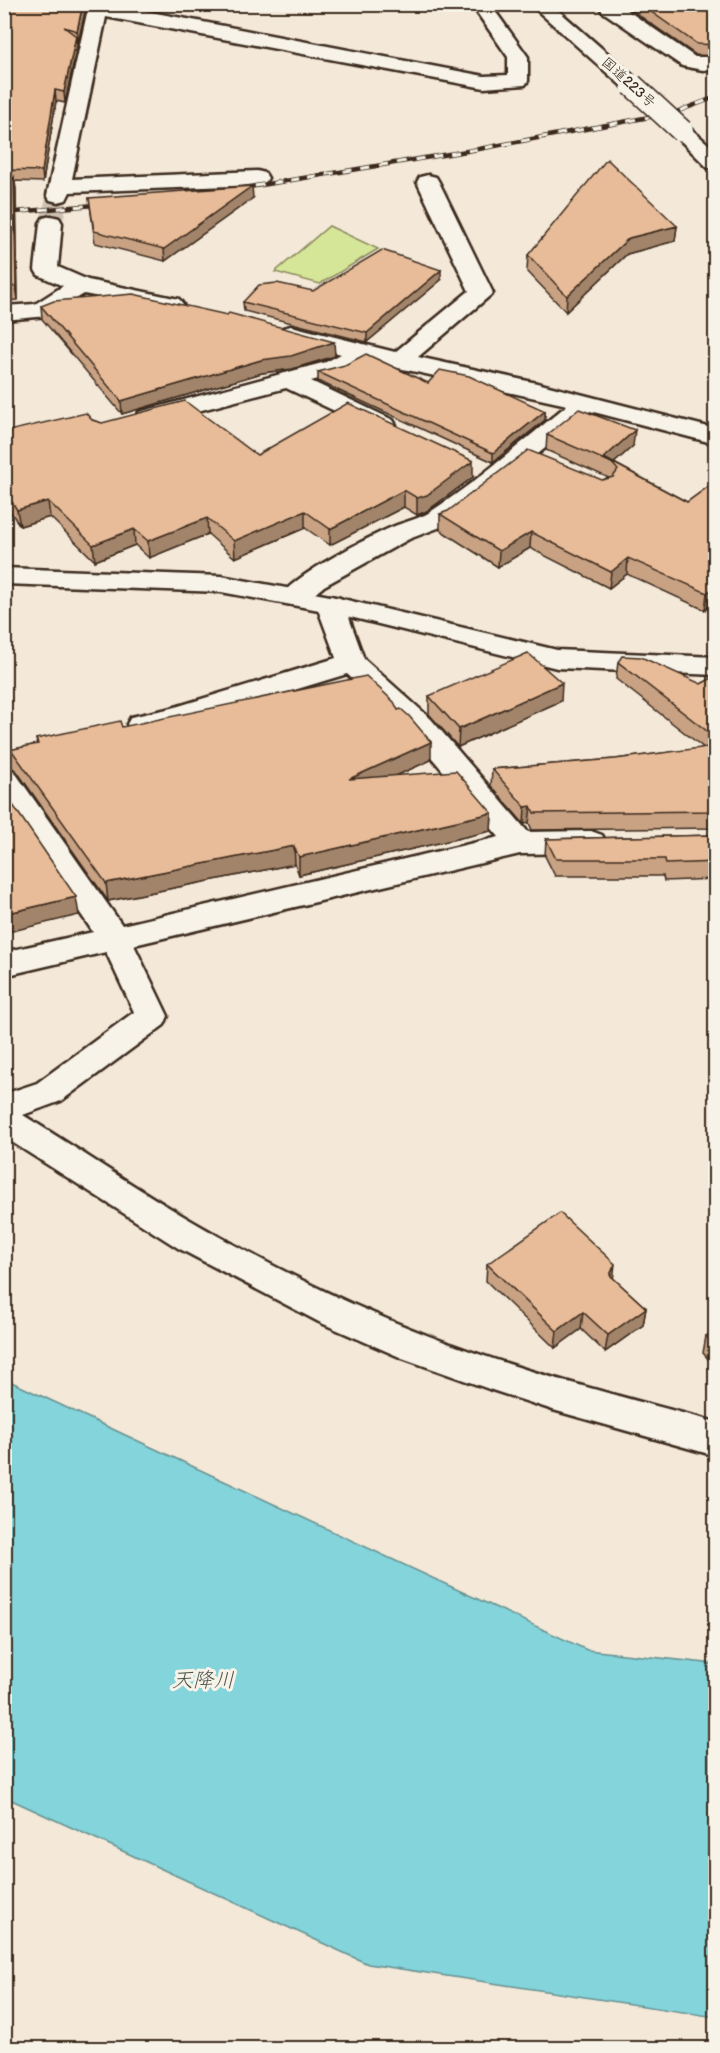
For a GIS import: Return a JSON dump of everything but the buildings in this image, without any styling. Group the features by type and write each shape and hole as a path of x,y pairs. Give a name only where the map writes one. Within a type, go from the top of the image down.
{"main road":[{"path":"257,177 59,190 98,7 483,82 518,81 518,57 480,4"},
{"name":"国道223号","path":"539,4 632,84 716,163"},
{"path":"613,6 689,62 716,63"},
{"path":"399,361 481,293 429,182"},
{"path":"51,223 46,270 81,286 199,310"},
{"path":"4,313 40,311 81,286"},
{"path":"266,326 363,353 585,403 716,437"},
{"path":"124,423 335,367 363,353"},
{"path":"288,380 408,436"},
{"path":"294,597 314,580 400,533 437,519 484,471 536,458 585,403"},
{"path":"4,576 221,584 330,604 557,659 716,666"},
{"path":"330,604 352,663 387,690 444,749 520,843"},
{"path":"118,729 175,717 352,663"},
{"path":"4,778 116,940 152,1016 49,1092 4,1108"},
{"path":"4,964 116,940 520,843 624,841"},
{"path":"4,1120 190,1238 332,1311 415,1347 489,1374 716,1439"}],"green space":[{"path":"329,226 378,249 320,284 275,272"}],"water":[{"name":"天降川","path":"5,1379 587,1650 715,1664 715,2017 368,1964 5,1797"}],"tunnel":[{"path":"51,223 58,195"}],"railway":[{"path":"237,189 479,149 676,112 716,97"},
{"path":"4,213 106,204"}]}
